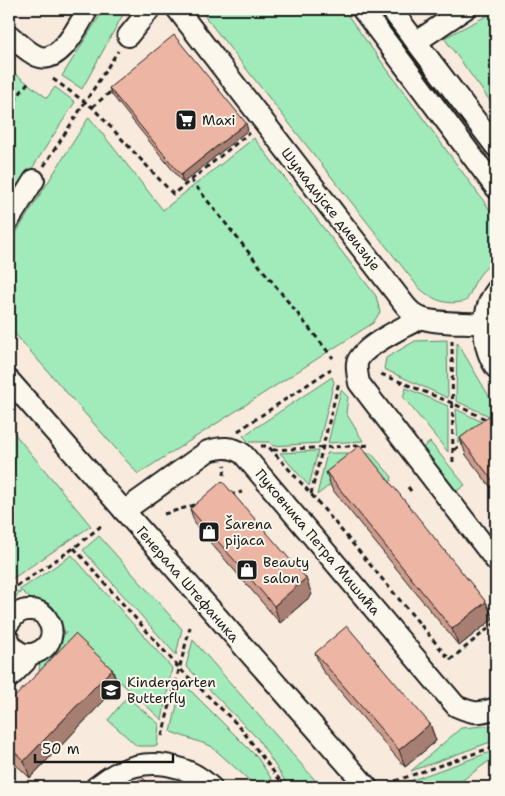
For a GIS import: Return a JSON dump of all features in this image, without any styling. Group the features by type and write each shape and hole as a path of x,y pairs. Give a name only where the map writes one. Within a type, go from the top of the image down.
{"street":[{"path":"9,35 38,56 49,58 59,52 75,31 88,9"},
{"path":"124,43 150,9"},
{"name":"Шумадијске дивизије","path":"177,9 405,305 421,318"},
{"path":"362,9 496,188"},
{"path":"392,9 496,147"},
{"path":"416,42 464,9"},
{"path":"9,220 34,180"},
{"path":"496,291 492,296 484,324 484,339 496,368"},
{"path":"484,324 421,318 388,335 363,353 357,362 358,383 496,561"},
{"name":"Генерала Штефаника","path":"9,380 367,787"},
{"name":"Пуковника Петра Мишића","path":"124,511 208,450 220,447 237,449 456,706 480,713 496,708"},
{"path":"9,623 13,616 27,610 42,613 47,618 52,631 48,645 42,650 29,654 16,650 9,640"},
{"path":"9,678 25,662 29,654"},
{"path":"96,787 126,768 164,764 186,770 211,787"}],"path":[{"path":"51,155 124,43"},
{"path":"53,79 92,107 173,194 253,130"},
{"path":"9,108 29,81"},
{"path":"92,107 114,90"},
{"path":"191,180 333,358"},
{"path":"452,334 453,466"},
{"path":"235,434 331,369"},
{"path":"381,374 452,403 495,424"},
{"path":"311,494 340,379"},
{"path":"485,428 495,424"},
{"path":"453,450 469,439"},
{"path":"272,450 371,445"},
{"path":"255,446 268,446 272,450 450,660 496,622"},
{"path":"408,487 411,491"},
{"path":"224,497 242,492"},
{"path":"164,514 198,504"},
{"path":"9,591 74,548 101,526"},
{"path":"74,548 179,668 239,726 285,787"},
{"path":"162,736 190,627"},
{"path":"395,781 496,746"}],"green space":[{"path":"104,9 126,9 82,89 62,76"},
{"path":"199,9 343,9 496,218 496,258 479,276 466,301 453,303 441,301 419,288"},
{"path":"496,11 496,109 444,38"},
{"path":"9,69 47,98 55,87 75,102 9,204"},
{"path":"89,117 163,210 254,138 376,296 380,312 373,323 138,474 9,327 9,244"},
{"path":"447,340 448,398 384,369 386,358 415,341"},
{"path":"457,342 496,408 496,419 456,401"},
{"path":"332,377 334,382 319,443 273,446 270,442 249,442 243,436"},
{"path":"406,388 448,406 448,452 403,397"},
{"path":"341,390 348,397 346,413 363,441 328,443"},
{"path":"456,409 486,424 458,443"},
{"path":"9,427 91,526 9,581"},
{"path":"430,442 465,485 454,493 420,450"},
{"path":"318,451 309,486 280,453"},
{"path":"327,453 371,453 392,477 390,484 366,457 317,495"},
{"path":"99,536 182,629 176,655 83,550"},
{"path":"72,555 172,668 162,720 80,645 39,674 40,661 66,632 22,591 9,603 9,597"},
{"path":"193,640 321,787 289,787 258,739 186,666"},
{"path":"182,682 257,757 277,787 253,787 249,780 211,746 171,732"},
{"path":"127,697 159,724 157,746 137,746 108,720"},
{"path":"496,725 496,740 411,771 461,728"},
{"path":"496,750 496,756 453,787 408,787 404,783"}],"building":[{"name":"Maxi","path":"174,35 246,123 181,175 109,88"},
{"path":"494,412 496,415 496,485 460,438"},
{"path":"360,445 486,602 452,629 326,472"},
{"path":"222,481 306,578 274,606 190,509"},
{"path":"347,626 430,724 399,750 315,653"},
{"path":"75,634 112,669 24,761 9,747 9,703"},
{"path":"142,777 152,787 132,787"}],"place":[{"name":"Maxi","path":"186,120"},
{"name":"Šarena pijaca","path":"209,532"},
{"name":"Beauty salon","path":"247,570"},
{"name":"Kindergarten Butterfly","path":"111,690"}]}
